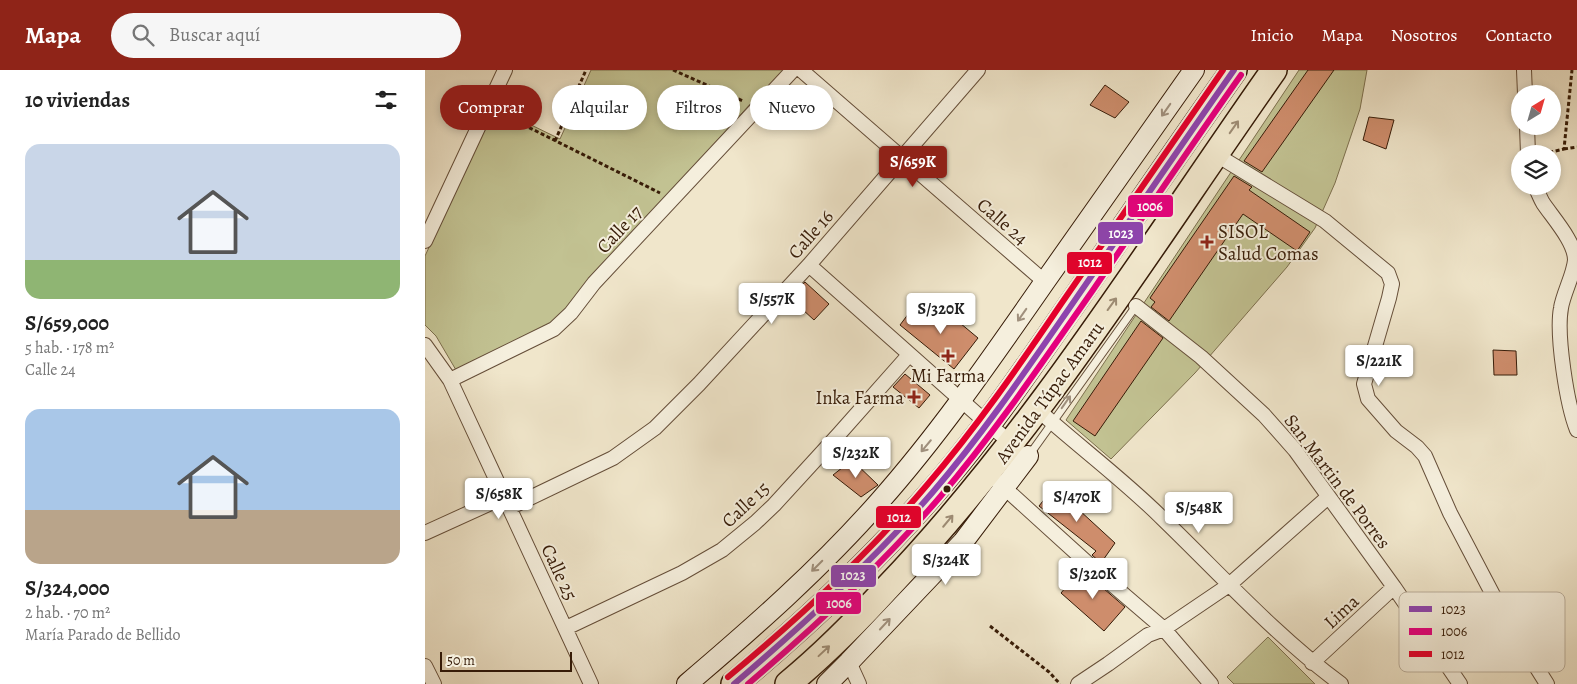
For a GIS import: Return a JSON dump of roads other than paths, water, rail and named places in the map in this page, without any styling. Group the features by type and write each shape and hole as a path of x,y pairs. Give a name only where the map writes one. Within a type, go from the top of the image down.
{"highway":[{"name":"Avenida Túpac Amaru","path":"734,684 777,648 839,590 914,512 956,464 988,424 1234,70"},
{"name":"Avenida Túpac Amaru","path":"788,684 997,481 1045,416 1120,294 1274,70"}],"main road":[{"path":"687,684 750,630 817,566 879,502 961,401 1194,70"},
{"path":"827,684 963,542 997,481"}],"street":[{"path":"425,241 505,70"},
{"name":"Calle 17","path":"450,380 554,329 571,313 594,283 793,70"},
{"name":"Calle 24","path":"801,70 1045,282"},
{"name":"Calle 16","path":"425,533 507,503 613,458 655,428 699,384 809,265 978,70"},
{"path":"1524,70 1525,85"},
{"path":"1215,154 1325,221 1388,273 1392,284 1389,298 1364,384 1368,399 1396,431 1417,447 1425,456 1450,513 1491,592"},
{"path":"1539,195 1572,247 1575,260 1561,308 1560,327 1566,382 1573,420 1577,430"},
{"path":"809,265 961,401 1020,450"},
{"name":"San Martin de Porres","path":"1136,306 1201,357 1264,415 1295,450 1399,594"},
{"name":"Calle 25","path":"425,345 450,380 591,684"},
{"name":"Calle 15","path":"566,628 682,573 723,550 774,505 909,354"},
{"path":"1045,416 1162,517 1229,585 1312,663 1341,684"},
{"path":"997,481 1164,629 1211,684"},
{"path":"1077,684 1148,635 1164,629 1229,585 1328,497"},
{"name":"Lima","path":"1312,663 1394,587"},
{"path":"849,662 859,684"},
{"path":"425,666 434,684"},
{"name":"San Martin de Porres","path":"1452,672 1460,684"},
{"path":"1539,672 1547,684"}],"lane":[{"path":"1045,416 1136,306"}],"place":[{"name":"SISOL Salud Comas","path":"1207,242"},
{"name":"Mi Farma","path":"948,356"},
{"name":"Inka Farma","path":"914,397"}]}
